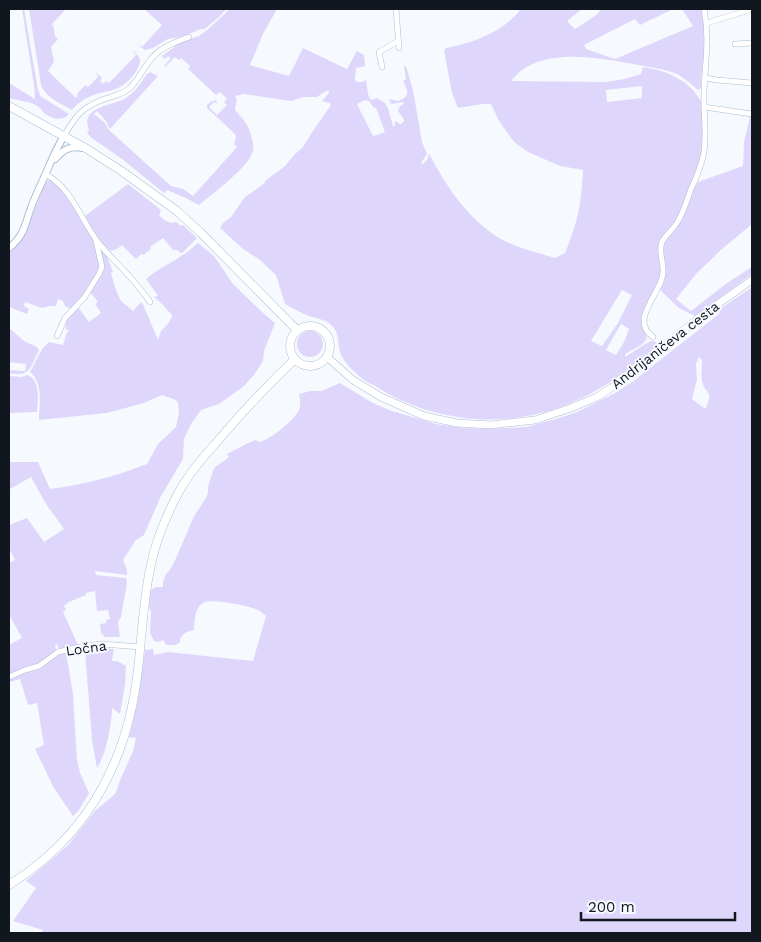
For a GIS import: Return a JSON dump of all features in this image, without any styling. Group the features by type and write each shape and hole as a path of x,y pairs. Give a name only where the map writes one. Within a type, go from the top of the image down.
{"main road":[{"path":"9,106 104,159 177,211 297,330"},
{"name":"Andrijaničeva cesta","path":"326,356 353,380 381,397 424,416 458,423 491,425 535,420 597,397 620,382 702,316 752,280"},
{"path":"315,326 321,329 328,338 330,345 326,356 322,361 311,366 300,363 295,359 290,347 293,335 302,327 315,326"},
{"path":"9,885 30,870 68,836 86,814 111,772 127,730 134,700 144,604 152,561 164,523 181,488 232,424 295,359"}],"street":[{"path":"396,9 399,48"},
{"path":"653,337 648,333 645,318 664,272 660,251 661,244 679,220 696,178 705,148 704,78 708,37 704,9"},
{"path":"707,23 752,9"},
{"path":"9,248 18,241 23,232 45,174 59,144 76,116 91,104 124,92 160,50 189,37"},
{"path":"382,67 379,52 398,41"},
{"path":"735,44 752,43"},
{"path":"704,78 752,83"},
{"path":"704,107 752,114"},
{"path":"49,166 60,153 71,147 80,147 104,159"},
{"path":"45,174 53,178 74,203 96,240 138,285 150,302"},
{"path":"57,336 65,318 84,298 102,267 96,240"},
{"name":"Ločna","path":"9,677 39,666 58,652 80,646 101,644 141,647"}],"shaded area":[{"path":"22,9 24,9 38,90 36,91 39,91 40,96 69,114 63,118 50,117 36,105 9,98 9,83 35,99"},
{"path":"29,9 66,9 52,24 55,36 58,39 51,47 54,62 48,71 76,98 85,85 88,87 98,77 96,72 102,78 100,81 103,84 106,81 109,83 136,55 133,51 140,59 138,69 128,81 118,88 88,97 72,110 50,97 43,90"},
{"path":"144,9 226,9 205,29 168,39 153,48 145,50 139,45 142,47 162,25"},
{"path":"230,9 277,9 263,34 250,65 289,76 303,48 347,69 357,51 364,55 365,66 356,68 355,80 362,82 366,80 371,100 377,98 385,103 393,126 395,126 395,121 401,124 404,121 398,110 404,104 403,102 391,104 389,99 398,101 407,95 403,81 406,79 404,66 406,66 413,90 422,142 427,154 421,163 423,164 427,160 429,153 443,179 461,204 495,235 519,247 555,258 565,253 574,229 580,203 583,170 560,166 528,152 514,142 499,121 491,104 458,108 452,93 444,51 446,48 477,40 497,30 521,9 582,9 567,21 575,29 602,9 673,9 640,25 635,19 584,45 586,49 615,59 693,26 682,9 702,9 705,22 705,44 701,88 698,90 677,74 666,70 585,57 551,58 522,70 511,81 606,82 641,74 643,67 670,74 684,82 701,101 704,137 701,156 689,193 678,218 662,239 662,276 648,302 644,329 647,339 641,345 625,354 625,357 652,341 660,344 635,365 582,398 554,409 525,417 494,420 463,418 430,411 395,397 362,379 350,368 343,358 340,352 337,333 333,327 325,321 306,315 285,304 276,275 220,228 231,217 245,197 285,166 302,148 331,105 322,101 329,91 317,97 304,97 291,101 244,94 235,96 237,99 235,110 248,126 253,151 245,165 238,172 199,205 167,190 164,193 87,133 89,130 87,122 93,111 130,96 150,72 158,76 110,129 97,111 94,114 105,123 109,130 171,186 183,189 193,196 237,147 234,144 236,138 235,134 207,108 207,105 216,100 217,103 214,102 209,107 217,115 227,105 224,102 227,99 220,92 216,95 188,69 190,66 181,58 179,60 175,57 165,67 171,58 168,56 165,59 162,56 181,42 199,36","holes":["642,86 642,98 607,102 606,90","365,100 369,101 376,108 385,132 373,136 357,104","622,290 632,295 618,323 602,346 591,341","621,324 629,329 616,355 606,350"]},
{"path":"750,117 752,117 752,224 697,273 676,299 691,311 727,283 752,267 752,274 695,316 679,308 659,289 666,272 662,253 665,241 677,226 695,183 743,166 744,142"},
{"path":"49,180 53,180 64,193 93,237 100,268 90,288 71,309 58,299 56,306 42,308 25,302 24,306 29,309 27,314 9,307 9,251 24,233 43,188"},
{"path":"128,184 161,210 159,215 163,219 170,223 176,222 181,226 183,225 197,238 182,253 178,250 173,250 163,238 136,259 122,245 111,251 99,240 85,216"},
{"path":"198,243 214,256 233,284 275,323 264,351 263,361 243,387 219,404 201,410 191,424 184,439 183,459 161,496 144,535 136,540 123,560 127,575 95,571 96,575 126,578 127,583 121,617 118,622 120,637 105,637 101,633 100,624 106,623 106,620 110,619 108,610 97,611 95,591 86,593 86,595 64,606 66,610 63,612 78,645 59,649 57,644 55,645 56,650 40,663 9,676 9,645 22,638 9,614 9,563 15,560 9,548 9,525 27,518 44,542 64,529 46,504 31,477 10,489 9,462 38,462 50,489 111,476 147,464 158,444 176,427 179,413 176,400 162,395 144,403 107,413 39,420 39,388 30,372 42,349 49,342 63,345 69,331 66,330 67,320 78,307 89,322 101,313 95,304 98,302 90,292 101,275 99,249 102,248 106,254 121,301 133,311 142,302 158,340 161,331 167,325 172,315 154,297 158,296 146,279"},
{"path":"752,287 752,933 42,933 43,930 13,921 36,888 26,881 68,845 95,811 115,794 133,751 136,738 129,737 137,703 145,650 153,649 154,655 168,652 253,661 266,616 260,611 249,607 210,601 201,604 197,610 194,630 184,634 176,645 166,645 162,640 160,642 154,641 150,633 150,592 157,587 163,587 166,574 177,556 194,516 206,498 214,468 229,457 227,454 248,443 256,440 259,442 269,438 281,429 299,410 299,394 310,391 322,391 340,383 371,402 389,410 436,424 489,429 526,427 556,419 577,412 615,393 632,382 719,314 720,309","holes":["699,357 702,360 702,381 709,395 706,408 692,399 697,379 696,364"]},
{"path":"9,328 24,341 37,347 39,350 32,366 21,374 9,373 9,370 25,371 26,364 9,362"},
{"path":"310,331 319,335 323,344 319,353 310,357 301,353 297,344 301,335"},
{"path":"27,375 35,381 37,386 37,412 9,413 9,376 21,377"},
{"path":"100,648 114,649 112,661 117,661 126,666 120,714 112,708 108,739 97,768 92,740 85,651"},
{"path":"66,652 73,694 77,760 80,773 89,793 73,816 54,788 35,749 44,745 37,703 28,705 20,679 10,682 9,679 56,655"}]}
